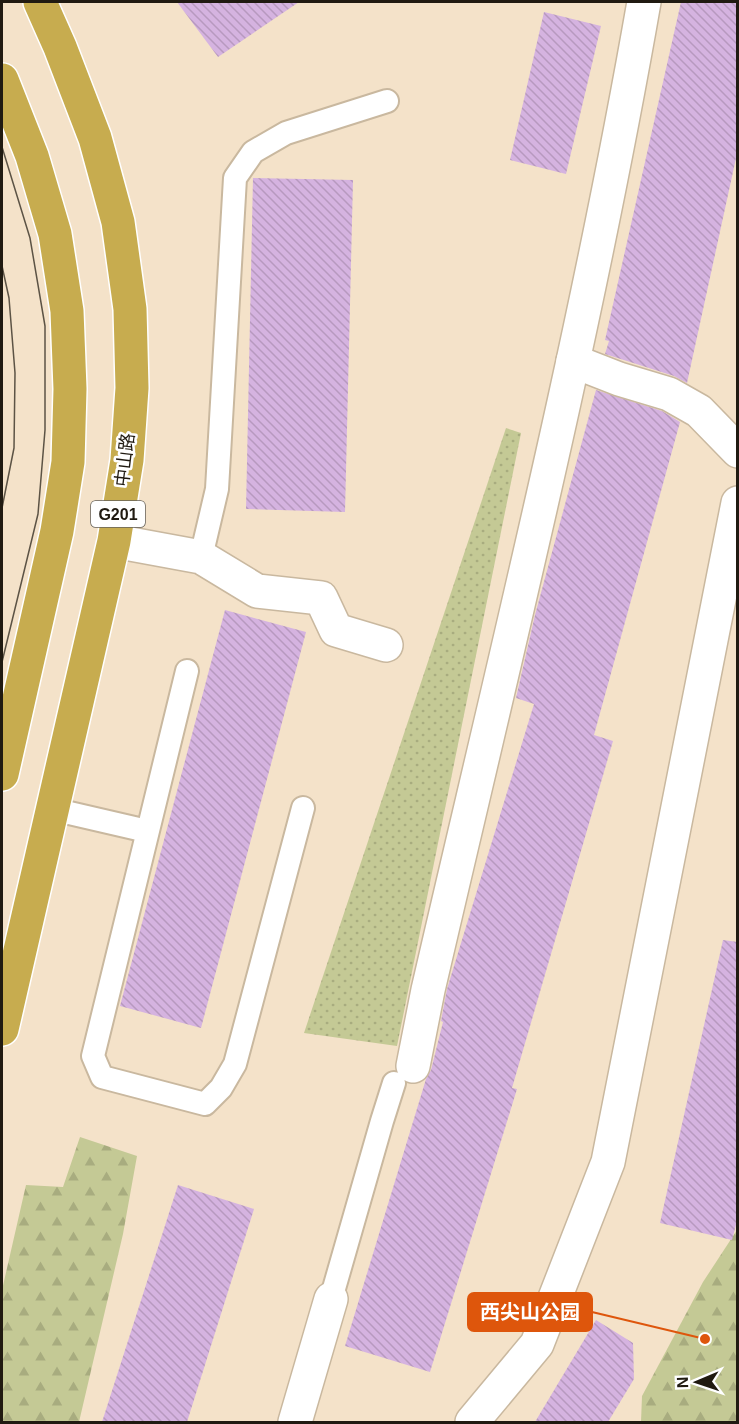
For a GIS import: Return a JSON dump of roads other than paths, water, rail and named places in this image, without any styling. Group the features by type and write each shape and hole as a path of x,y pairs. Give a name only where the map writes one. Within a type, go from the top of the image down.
{"highway":[{"name":"中山路","path":"2,1029 114,541 126,460 132,388 130,309 118,222 95,138 40,2"},
{"path":"2,80 32,156 55,234 67,311 70,389 68,462 57,531 2,774"}],"street":[{"path":"404,1075 428,990 573,361 621,135 644,2"},
{"path":"573,361 679,399 699,411 738,451"},
{"path":"472,1422 537,1344 608,1162 738,503"},
{"path":"114,541 201,557 257,591 321,598 336,630 386,645"},
{"path":"294,1422 331,1299"}],"lane":[{"path":"201,557 217,489 234,178 253,152 286,133 387,101"},
{"path":"187,671 93,1056 102,1077 205,1104 221,1088 235,1064 303,808"},
{"path":"52,809 147,831"},
{"path":"331,1299 382,1121 404,1075"}],"tram line":[{"path":"2,147 30,238 45,326 45,430 38,514 2,662"},
{"path":"2,266 9,298 15,373 14,448 2,508"}],"place":[{"name":"西尖山公园","path":"705,1339"}]}
